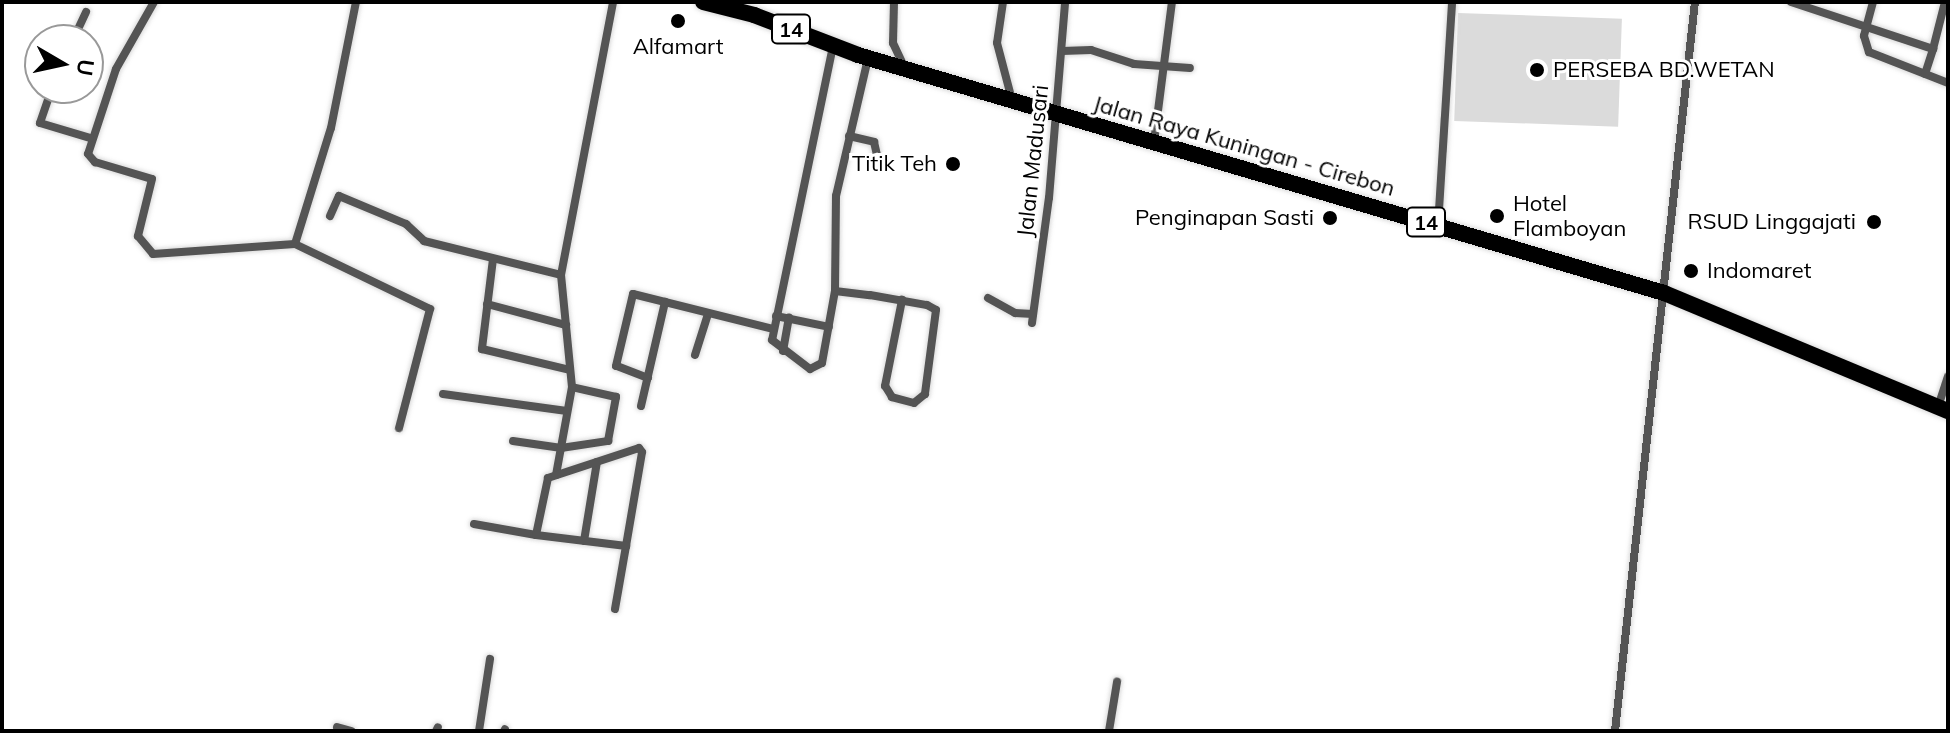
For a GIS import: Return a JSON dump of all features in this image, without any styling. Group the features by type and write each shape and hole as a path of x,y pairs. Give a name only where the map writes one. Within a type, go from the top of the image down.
{"highway":[{"name":"Jalan Raya Kuningan - Cirebon","path":"703,2 1057,115 1664,293 1943,409"}],"street":[{"path":"154,2 116,69 90,138 91,159 152,179 138,236 153,254 295,244 341,262 431,310 399,428"},
{"path":"295,244 331,128 356,2"},
{"path":"556,475 572,387 561,275 613,2"},
{"path":"833,45 773,329 774,345 810,369 819,368 829,327 835,291 836,196 849,136 886,62 892,37 894,2"},
{"path":"1003,2 997,43 1012,101"},
{"name":"Jalan Madusari","path":"988,298 1033,319 1057,115 1065,2"},
{"path":"1154,142 1172,2"},
{"path":"1438,226 1452,2"},
{"path":"1615,731 1695,2"},
{"path":"1791,2 1865,30 1933,49"},
{"path":"1873,2 1865,30 1865,45 1872,55 1948,83"},
{"path":"1925,74 1945,2"},
{"path":"80,24 86,12"},
{"path":"1062,51 1091,50 1134,64 1190,68"},
{"path":"47,104 40,123 90,138"},
{"path":"849,136 874,142 877,155"},
{"path":"330,216 339,196 406,224 424,241 561,275"},
{"path":"493,259 482,349 570,370"},
{"path":"835,291 902,300 933,306 938,322 925,394 914,403 892,397 885,386 902,300"},
{"path":"648,378 617,369 631,298 636,293 773,329"},
{"path":"641,406 665,302"},
{"path":"487,304 566,325"},
{"path":"695,355 708,314"},
{"path":"776,316 829,327"},
{"path":"783,351 789,318"},
{"path":"1943,409 1948,377"},
{"path":"513,441 561,448 601,443 610,436 616,397 572,387"},
{"path":"443,394 567,411"},
{"path":"536,535 546,481 635,447 642,452 615,609"},
{"path":"584,541 597,462"},
{"path":"474,524 626,546"},
{"path":"479,731 490,659"},
{"path":"1109,731 1117,682"},
{"path":"337,725 351,731"}],"shaded area":[{"name":"PERSEBA BD.WETAN","path":"1458,13 1622,19 1618,127 1454,121"}],"place":[{"name":"Alfamart","path":"678,21"},
{"name":"PERSEBA BD.WETAN","path":"1537,70"},
{"name":"Titik Teh","path":"953,164"},
{"name":"Hotel Flamboyan","path":"1497,216"},
{"name":"Penginapan Sasti","path":"1330,218"},
{"name":"RSUD Linggajati","path":"1874,222"},
{"name":"Indomaret","path":"1691,271"}]}
